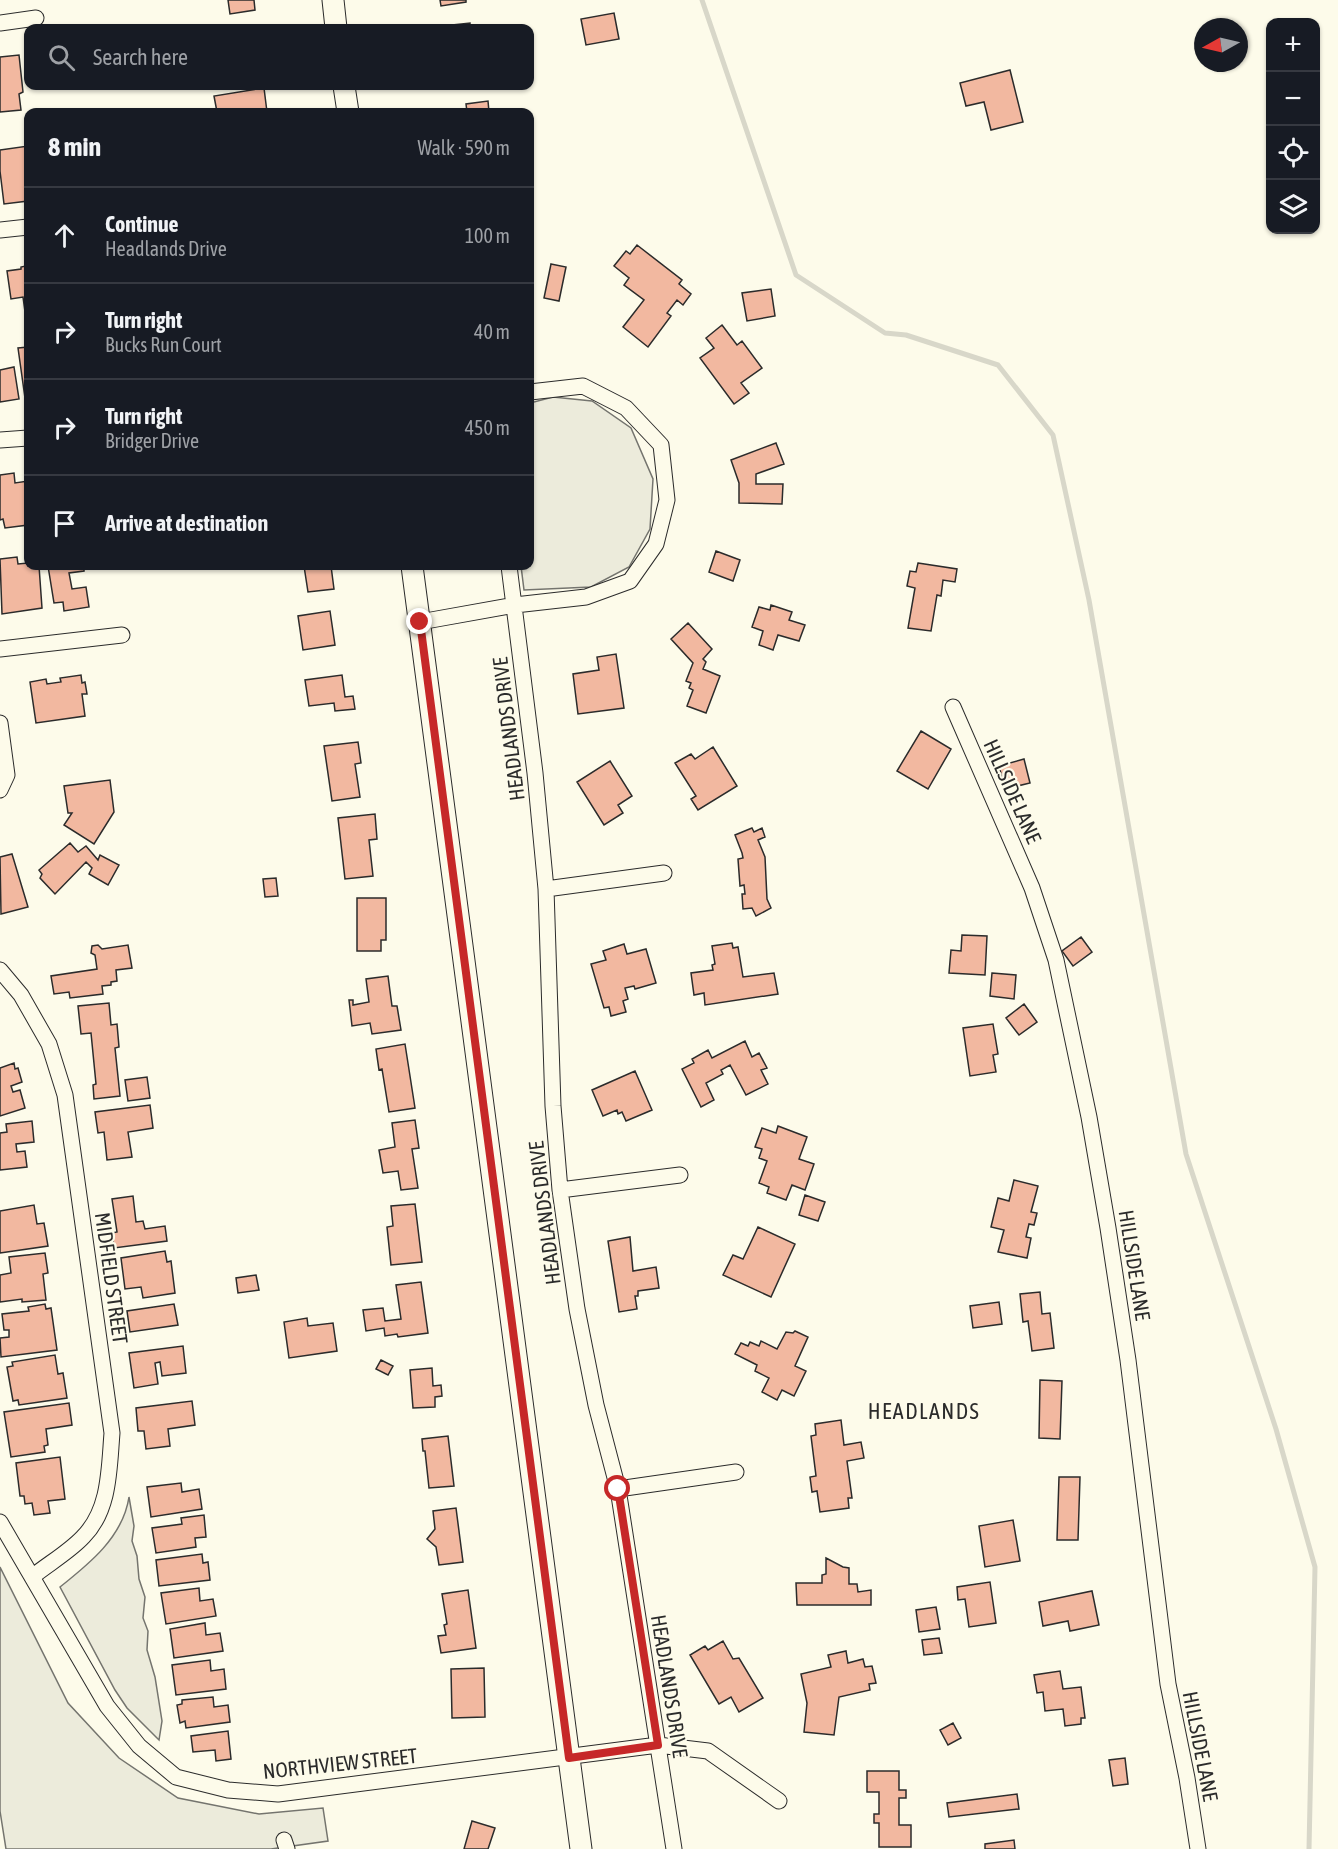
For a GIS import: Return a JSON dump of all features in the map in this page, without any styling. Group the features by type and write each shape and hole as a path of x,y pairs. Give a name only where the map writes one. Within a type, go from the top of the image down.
{"main road":[{"path":"333,0 336,24"},
{"path":"345,90 347,108"},
{"path":"413,570 581,1849"}],"street":[{"path":"0,23 36,18"},
{"path":"0,230 24,227"},
{"path":"420,622 515,605 586,597 630,581 656,544 667,500 661,445 626,408 583,386 534,392"},
{"path":"0,440 24,438"},
{"name":"HEADLANDS DRIVE","path":"510,570 535,773 546,889 553,1106 560,1190 577,1309 596,1405 618,1489 674,1849"},
{"path":"0,649 122,635"},
{"name":"HILLSIDE LANE","path":"953,707 1032,888 1056,960 1089,1117 1108,1227 1128,1360 1168,1684 1187,1778 1198,1849"},
{"path":"0,723 7,775 0,789"},
{"path":"546,889 664,873"},
{"name":"MIDFIELD STREET","path":"0,970 21,994 49,1044 65,1095 112,1433 108,1485 100,1513 84,1537 32,1577"},
{"path":"560,1190 680,1175"},
{"path":"618,1489 736,1472"},
{"name":"NORTHVIEW STREET","path":"0,1522 107,1706 139,1746 177,1777 228,1790 278,1794 658,1745 708,1751 779,1802"}],"shaded area":[{"path":"553,397 592,401 631,428 653,479 650,529 629,567 591,587 524,590 522,570 534,570 534,402"},
{"path":"129,1497 134,1526 132,1541 145,1597 143,1618 148,1631 147,1650 155,1677 162,1721 159,1740 127,1708 115,1690 60,1587 93,1559 112,1537 126,1511"},
{"path":"0,1567 68,1703 119,1758 178,1798 259,1814 323,1808 328,1841 271,1849 6,1849 0,1811"}],"building":[{"path":"228,0 254,0 255,10 230,14"},
{"path":"440,0 466,0 466,2 441,6"},
{"path":"614,13 619,39 586,45 581,19"},
{"path":"19,55 23,92 19,94 21,110 0,112 0,57"},
{"path":"1010,70 1023,122 991,130 984,102 966,106 960,83"},
{"path":"264,90 266,108 216,108 214,96"},
{"path":"488,101 489,108 466,108 466,104"},
{"path":"24,147 24,202 4,204 0,150"},
{"path":"637,245 682,280 679,284 691,294 683,305 677,300 667,313 671,316 648,347 623,327 644,300 624,285 629,278 614,266 626,251 630,254"},
{"path":"551,264 566,267 559,301 544,298"},
{"path":"24,266 24,304 23,297 11,299 7,271 21,269"},
{"path":"771,289 775,316 747,321 742,293"},
{"path":"722,325 737,345 742,341 762,368 741,383 749,393 734,404 700,358 714,348 706,338"},
{"path":"24,347 24,391 18,348"},
{"path":"14,367 19,399 0,402 0,370"},
{"path":"776,443 784,464 756,474 756,484 783,484 782,504 739,503 739,483 731,460"},
{"path":"14,473 15,483 24,482 24,526 5,528 3,519 0,520 0,475"},
{"path":"716,551 740,560 733,581 709,572"},
{"path":"17,557 18,564 24,563 24,570 39,570 42,608 2,614 0,559"},
{"path":"918,563 957,569 955,582 943,580 941,596 937,595 931,631 908,628 915,588 907,586 910,571 916,572"},
{"path":"49,570 84,570 69,573 72,589 86,587 89,607 64,611 63,602 54,603"},
{"path":"305,570 332,570 334,589 308,592"},
{"path":"771,605 792,612 789,620 805,625 799,641 778,635 773,650 759,645 763,631 752,627 759,607 770,610"},
{"path":"330,611 335,645 303,650 298,616"},
{"path":"688,623 712,649 703,659 706,662 703,669 720,676 706,713 687,706 693,690 689,688 691,683 686,681 693,663 671,639"},
{"path":"616,654 624,708 578,714 573,674 599,670 597,657"},
{"path":"81,675 87,694 82,694 85,716 36,723 30,682 46,679 47,684 61,682 60,678"},
{"path":"342,675 345,697 353,696 355,709 335,711 334,703 309,706 305,680"},
{"path":"921,731 951,749 928,789 897,771"},
{"path":"358,742 361,763 355,764 360,797 332,801 324,746"},
{"path":"713,747 737,786 698,810 691,799 696,796 675,763 691,754 695,759"},
{"path":"1024,759 1030,783 1005,789 999,766"},
{"path":"610,761 632,796 618,805 623,813 604,825 577,782"},
{"path":"110,780 114,812 94,844 64,825 72,813 68,813 64,786"},
{"path":"375,814 377,839 369,840 373,876 345,879 338,818"},
{"path":"752,828 754,832 762,828 765,837 758,840 765,857 767,899 771,908 756,916 752,908 743,909 742,894 745,894 744,885 740,886 738,859 743,858 735,835"},
{"path":"70,843 78,852 86,846 98,860 100,855 119,865 108,885 89,874 92,868 86,862 55,894 40,878 42,874 39,870"},
{"path":"12,854 28,907 1,914 0,857"},
{"path":"276,878 278,896 265,897 263,879"},
{"path":"357,898 386,898 386,940 381,940 381,951 357,951"},
{"path":"962,935 987,936 985,975 949,973 951,950 961,951"},
{"path":"1081,937 1092,952 1073,966 1062,951"},
{"path":"732,943 733,948 738,947 743,977 774,973 778,994 705,1005 704,993 694,995 691,973 713,970 712,965 715,964 712,946"},
{"path":"624,944 627,954 646,949 656,983 635,989 634,986 625,988 628,999 623,1001 626,1012 611,1016 609,1007 604,1008 591,964 606,960 603,951"},
{"path":"98,945 102,949 128,945 132,968 116,970 117,981 111,982 111,985 102,986 103,994 70,998 69,992 54,994 51,976 97,969 95,955 91,953 92,946"},
{"path":"992,973 1016,975 1014,999 990,996"},
{"path":"388,976 392,1006 397,1006 401,1030 372,1034 370,1023 352,1026 349,1000 353,1000 353,1005 369,1002 366,979"},
{"path":"109,1003 111,1025 117,1024 119,1047 115,1048 120,1096 94,1099 93,1085 96,1084 91,1033 81,1034 78,1006"},
{"path":"1024,1004 1037,1022 1019,1035 1006,1018"},
{"path":"993,1024 998,1054 993,1055 996,1072 970,1076 963,1028"},
{"path":"745,1041 752,1057 759,1053 767,1068 761,1070 768,1084 746,1095 730,1065 721,1070 723,1074 706,1083 714,1100 701,1107 682,1069 694,1063 692,1059 708,1050 712,1058"},
{"path":"405,1044 415,1108 389,1112 382,1069 379,1070 376,1049"},
{"path":"14,1063 22,1082 11,1086 13,1092 20,1090 25,1108 0,1116 0,1068"},
{"path":"635,1071 652,1110 626,1121 622,1112 618,1114 617,1110 603,1116 592,1090"},
{"path":"147,1077 150,1098 128,1101 125,1080"},
{"path":"150,1105 153,1128 128,1132 132,1157 107,1160 104,1132 98,1133 95,1112"},
{"path":"415,1120 419,1148 412,1149 418,1188 401,1190 398,1171 383,1173 379,1150 395,1147 392,1123"},
{"path":"32,1121 34,1142 16,1144 17,1152 25,1151 27,1167 0,1170 0,1133 7,1132 6,1124"},
{"path":"778,1126 807,1137 799,1159 814,1164 805,1190 792,1185 786,1200 767,1193 769,1187 759,1183 767,1161 759,1158 762,1149 755,1147 762,1128 776,1133"},
{"path":"1014,1180 1038,1186 1031,1212 1037,1213 1034,1225 1029,1224 1026,1237 1031,1238 1027,1258 998,1252 1004,1230 991,1227 998,1198 1009,1201"},
{"path":"805,1195 825,1202 818,1221 799,1215"},
{"path":"133,1196 136,1222 143,1221 145,1229 165,1226 167,1241 114,1248 112,1233 117,1232 112,1199"},
{"path":"415,1204 422,1262 391,1265 387,1227 393,1226 391,1206"},
{"path":"34,1205 37,1224 44,1223 48,1246 0,1253 0,1211"},
{"path":"758,1227 795,1244 771,1297 723,1275 733,1255 743,1259"},
{"path":"630,1237 633,1271 656,1267 659,1288 638,1291 638,1296 635,1296 637,1309 619,1312 608,1241"},
{"path":"165,1251 167,1262 171,1261 175,1293 143,1298 141,1287 125,1289 121,1258"},
{"path":"45,1253 48,1273 43,1274 46,1300 22,1302 22,1299 0,1302 0,1275 11,1273 9,1257"},
{"path":"256,1275 259,1290 238,1293 236,1278"},
{"path":"421,1282 428,1333 398,1337 397,1334 385,1336 384,1328 366,1331 363,1310 383,1308 385,1321 401,1319 396,1285"},
{"path":"1040,1292 1042,1314 1050,1313 1054,1348 1032,1351 1028,1321 1023,1322 1020,1294"},
{"path":"999,1302 1002,1324 973,1328 970,1306"},
{"path":"45,1304 46,1309 51,1308 57,1350 1,1357 0,1338 9,1337 9,1330 4,1330 2,1314 29,1311 28,1307"},
{"path":"174,1304 178,1325 130,1332 127,1311"},
{"path":"307,1318 308,1326 333,1323 337,1351 289,1358 284,1322"},
{"path":"795,1331 808,1337 795,1366 806,1371 794,1396 782,1390 777,1400 762,1392 769,1378 755,1371 757,1365 735,1354 741,1343 748,1346 750,1342 759,1346 761,1341 777,1349 786,1332"},
{"path":"183,1346 186,1373 162,1376 160,1362 155,1363 158,1384 134,1388 129,1353"},
{"path":"55,1355 58,1374 63,1373 67,1398 19,1405 18,1400 13,1401 7,1367 13,1366 12,1362"},
{"path":"381,1360 393,1366 388,1375 376,1369"},
{"path":"432,1368 433,1386 441,1385 442,1396 435,1397 435,1407 413,1408 410,1370"},
{"path":"1040,1380 1062,1381 1060,1439 1039,1438"},
{"path":"192,1401 195,1425 168,1429 170,1446 146,1449 144,1431 138,1431 136,1408"},
{"path":"69,1403 72,1425 46,1429 48,1445 44,1446 45,1452 11,1457 4,1412"},
{"path":"841,1420 844,1445 861,1442 864,1458 847,1461 852,1498 848,1498 849,1508 820,1512 817,1491 812,1492 810,1477 816,1476 811,1436 816,1435 815,1424"},
{"path":"448,1436 454,1486 429,1488 422,1439"},
{"path":"60,1457 65,1499 48,1501 50,1513 34,1515 32,1503 25,1504 24,1496 20,1496 16,1463"},
{"path":"1059,1477 1080,1477 1078,1540 1057,1540"},
{"path":"181,1483 182,1492 199,1489 202,1509 151,1517 147,1487"},
{"path":"456,1508 463,1562 439,1565 436,1547 427,1539 435,1529 433,1511"},
{"path":"204,1515 206,1537 195,1538 196,1547 156,1553 152,1528 182,1524 181,1518"},
{"path":"1013,1520 1020,1561 985,1567 979,1526"},
{"path":"202,1554 203,1563 208,1562 210,1580 159,1586 156,1560"},
{"path":"826,1558 849,1568 849,1584 857,1584 858,1592 871,1590 871,1605 797,1605 796,1583 822,1583 822,1575 826,1574"},
{"path":"990,1582 996,1623 969,1627 965,1599 958,1600 957,1587"},
{"path":"199,1588 200,1601 213,1599 216,1616 166,1624 161,1593"},
{"path":"468,1590 476,1648 441,1653 438,1636 446,1635 444,1625 447,1624 442,1594"},
{"path":"1092,1591 1099,1625 1070,1631 1068,1621 1043,1626 1039,1602"},
{"path":"936,1607 940,1629 919,1632 916,1610"},
{"path":"205,1623 206,1635 220,1633 223,1651 174,1658 170,1629"},
{"path":"939,1638 942,1653 924,1655 922,1640"},
{"path":"723,1641 733,1659 739,1658 763,1698 739,1712 731,1697 719,1704 690,1655 705,1646 708,1650"},
{"path":"846,1651 848,1663 863,1659 865,1667 872,1666 876,1683 869,1684 870,1690 839,1697 834,1735 804,1732 807,1703 801,1674 831,1667 828,1655"},
{"path":"210,1660 211,1671 224,1669 226,1689 176,1695 172,1665"},
{"path":"484,1668 485,1717 452,1718 451,1669"},
{"path":"1060,1671 1063,1689 1081,1687 1085,1718 1081,1718 1081,1724 1065,1726 1063,1709 1045,1711 1043,1692 1037,1693 1034,1675"},
{"path":"213,1697 214,1707 228,1705 230,1722 186,1728 185,1721 180,1723 177,1705 182,1704 182,1700"},
{"path":"953,1723 961,1738 948,1745 940,1730"},
{"path":"228,1731 231,1759 216,1761 215,1750 193,1752 191,1736"},
{"path":"1125,1758 1128,1784 1113,1786 1109,1760"},
{"path":"867,1771 899,1771 899,1790 906,1790 906,1798 899,1798 899,1825 911,1825 911,1847 879,1847 879,1823 874,1823 874,1814 879,1814 879,1792 867,1792"},
{"path":"1017,1794 1019,1809 949,1817 947,1803"},
{"path":"472,1821 495,1828 488,1849 464,1849"},
{"path":"1014,1840 1015,1849 985,1849 985,1844"}],"waterway":[{"path":"702,0 796,275 885,333 906,335 998,365 1053,435 1089,600 1186,1154 1276,1429 1315,1567 1309,1849"}],"district":[{"name":"HEADLANDS","path":"924,1411"}],"route":[{"path":"420,622 569,1758 658,1745 618,1489"}]}
